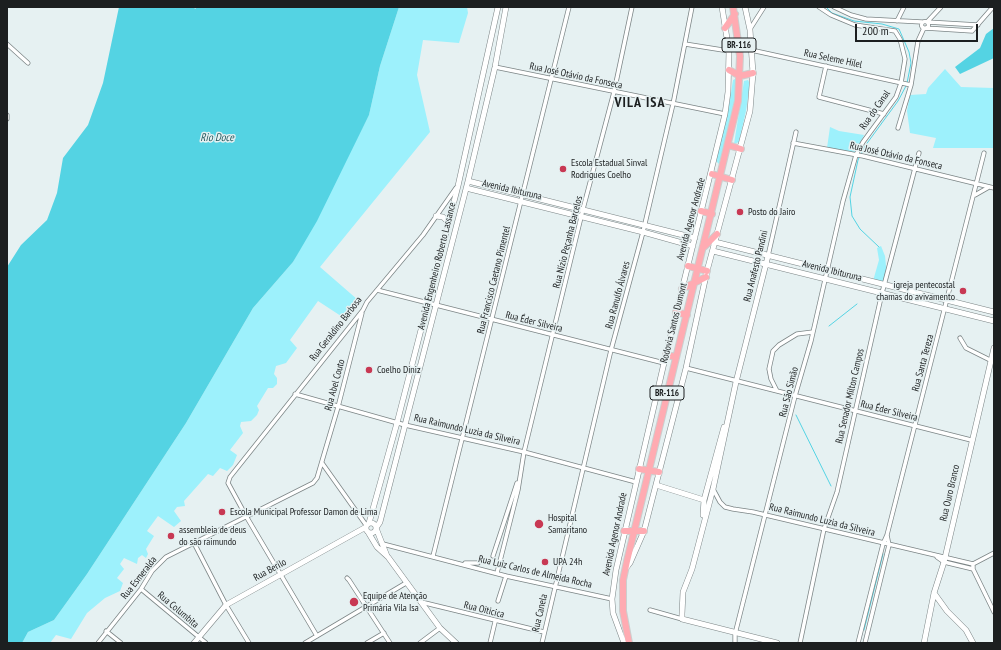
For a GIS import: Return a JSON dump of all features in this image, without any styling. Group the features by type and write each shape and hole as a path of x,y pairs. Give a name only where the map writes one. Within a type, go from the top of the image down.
{"highway":[{"name":"Rodovia Santos Dumont","path":"629,643 623,611 625,569 712,214 738,101 740,56 733,7"},
{"path":"726,28 735,14"},
{"path":"729,70 740,76 753,73"},
{"path":"728,146 741,149"},
{"path":"712,174 732,180"},
{"path":"701,211 712,214"},
{"path":"704,247 717,234"},
{"path":"682,289 707,274 688,266"},
{"path":"676,312 687,315"},
{"path":"666,354 676,357"},
{"path":"668,391 680,391"},
{"path":"639,470 659,472"},
{"path":"624,531 644,531"}],"street":[{"name":"Avenida Engenheiro Roberto Lassance","path":"367,527 397,423 458,186 498,7"},
{"name":"Avenida Engenheiro Roberto Lassance","path":"376,528 380,522 468,181 495,67 506,7"},
{"name":"Rua Francisco Caetano Pimentel","path":"433,556 493,320 569,7"},
{"name":"Rua Nízio Peçanha Barcelos","path":"493,556 518,480 582,216 614,92 632,7"},
{"name":"Rua Ranulfo Álvares","path":"555,586 611,350 645,224 673,104 692,7"},
{"name":"Avenida Agenor Andrade","path":"624,643 613,613 612,599 624,531 676,312 701,211 712,174 725,114 729,70 729,51 722,7"},
{"name":"Avenida Agenor Andrade","path":"625,569 630,563 644,531 686,368 717,234 750,111 753,73 750,30 745,7"},
{"path":"750,30 764,7"},
{"name":"Rua do Canal","path":"819,7 831,15 855,25 892,30 897,33 900,39 905,59 901,83 896,97 863,142 856,155"},
{"path":"834,7 851,15 866,19 978,25"},
{"path":"897,21 904,7"},
{"path":"898,128 911,84 918,42 924,28 928,25 927,22 941,7"},
{"path":"924,28 972,31 993,7"},
{"path":"922,22 921,26 924,28"},
{"path":"7,44 28,63"},
{"path":"685,44 729,51"},
{"name":"Rua Seleme Hilel","path":"751,50 911,84"},
{"path":"826,66 819,97 884,114"},
{"name":"Rua José Otávio da Fonseca","path":"495,67 725,114"},
{"name":"Rua Anafesto Pandini","path":"682,619 683,592 692,569 713,489 736,382 768,256 796,132"},
{"path":"469,134 478,136"},
{"name":"Rua José Otávio da Fonseca","path":"793,143 863,156 993,187"},
{"name":"Rua Santa Tereza","path":"858,643 978,184 984,153"},
{"name":"Rua Senador Milton Campos","path":"800,643 824,529 837,492 854,411 882,293 919,154"},
{"name":"Rua São Simão","path":"735,643 735,634 766,516 795,396 813,332 843,200 856,155"},
{"name":"Avenida Ibituruna","path":"468,181 645,224 695,238"},
{"name":"Rua Geraldino Barbosa","path":"246,516 228,483 230,477 363,310 367,302 423,235 458,186"},
{"path":"975,195 993,187"},
{"name":"Avenida Ibituruna","path":"466,188 582,216 693,246"},
{"path":"436,216 443,217 448,222"},
{"name":"Avenida Ibituruna","path":"715,242 994,312"},
{"name":"Avenida Ibituruna","path":"713,251 994,321"},
{"name":"Rua Éder Silveira","path":"377,290 664,363"},
{"name":"Rua Abel Couto","path":"322,463 363,310"},
{"path":"777,391 770,379 769,369 773,351 779,345 797,334 813,332"},
{"path":"960,338 964,346 992,360"},
{"name":"Rua Ouro Branco","path":"924,643 934,593 944,559 994,348"},
{"name":"Rua Éder Silveira","path":"686,368 736,382 971,440"},
{"name":"Rua Raimundo Luzia da Silveira","path":"295,394 397,423 524,452 636,482"},
{"name":"Rua Anafesto Pandini","path":"701,534 704,500 720,438 732,405"},
{"path":"322,463 367,527 377,547 388,557 440,628 456,643"},
{"name":"Rua Esmeralda","path":"98,643 106,631 141,589 152,571 166,556 313,483 318,478 322,463"},
{"path":"382,477 391,479"},
{"name":"Rua Nízio Peçanha Barcelos","path":"497,573 518,490 518,480"},
{"path":"656,485 704,500"},
{"name":"Rua Raimundo Luzia da Silveira","path":"713,489 720,502 725,507 824,529 973,566"},
{"path":"246,516 317,636"},
{"path":"367,527 374,523 388,557"},
{"name":"Rua Berilo","path":"194,643 226,604 367,527 373,532 376,528"},
{"name":"Rua Santa Tereza","path":"865,643 889,546 887,535"},
{"path":"194,543 226,604 249,643"},
{"name":"Rua Luiz Carlos de Almeida Rocha","path":"383,544 506,576 612,599"},
{"path":"994,553 973,566 994,612"},
{"name":"Rua Luiz Carlos de Almeida Rocha","path":"454,562 478,563"},
{"path":"498,601 506,576"},
{"path":"346,578 349,580 365,607 390,643"},
{"path":"305,643 406,583"},
{"name":"Rua Canela","path":"542,643 555,586"},
{"name":"Rua Columbita","path":"141,589 206,643"},
{"path":"934,593 947,611 966,630 973,643"},
{"name":"Rua Oiticica","path":"420,602 495,622 544,632"},
{"path":"650,610 735,634 777,643"},
{"path":"490,643 495,622"},
{"path":"420,643 440,628"},
{"path":"106,631 121,643"},
{"path":"367,643 384,633"}],"shaded area":[{"path":"399,7 467,7 468,13 459,43 423,40 417,75 430,132 320,267 358,300 344,318 318,301 290,340 297,348 286,363 276,366 274,374 277,378 277,384 273,388 268,388 257,406 259,410 257,415 251,421 241,422 240,426 243,433 230,450 237,455 233,465 227,471 220,468 213,476 208,474 184,501 185,506 177,507 174,511 181,521 174,527 158,516 147,531 154,536 146,549 148,554 146,558 142,555 138,558 137,564 124,558 120,564 124,569 117,578 123,583 120,591 105,598 87,613 71,639 56,635 50,643 22,643 28,632 54,620 87,574 186,423 253,308 293,262 369,115 380,66"},
{"path":"945,69 961,87 994,88 994,148 933,148 936,138 910,133 907,111 910,95 926,94 928,88"},
{"path":"737,78 736,99 721,162 719,164 716,161 728,111 733,80"},
{"path":"748,80 750,84 746,111 739,142 734,144 744,81"},
{"path":"830,127 839,131 864,135 855,154 827,148"},
{"path":"881,246 885,256 887,276 884,284 873,281 879,260 877,248"}],"water":[{"name":"Rio Doce","path":"119,7 194,7 195,9 197,7 399,7 380,66 369,115 317,221 293,262 253,308 186,423 87,574 54,620 28,632 22,643 7,643 7,267 21,245 47,220 57,193 63,158 88,125 103,83"},
{"path":"994,28 994,58 960,74 955,67 980,48 986,34"}],"waterway":[{"path":"826,7 832,13 854,21 882,24 899,29 909,52 911,63 907,83"},
{"path":"879,247 860,229 852,216 850,197 858,160 865,146 898,101 906,86"},
{"path":"829,326 857,304"},
{"path":"796,415 831,486"},
{"path":"864,630 883,554"}],"place":[{"name":"Escola Estadual Sinval Rodrigues Coelho","path":"563,169"},
{"name":"Posto do Jairo","path":"740,212"},
{"name":"igreja pentecostal chamas do avivamento","path":"963,291"},
{"name":"Coelho Diniz","path":"369,370"},
{"name":"Escola Municipal Professor Damon de Lima","path":"222,512"},
{"name":"Hospital Samaritano","path":"539,524"},
{"name":"assembleia de deus do são raimundo","path":"171,536"},
{"name":"UPA 24h","path":"545,562"},
{"name":"Equipe de Atenção Primária Vila Isa","path":"354,602"}],"district":[{"name":"VILA ISA","path":"640,103"}]}
